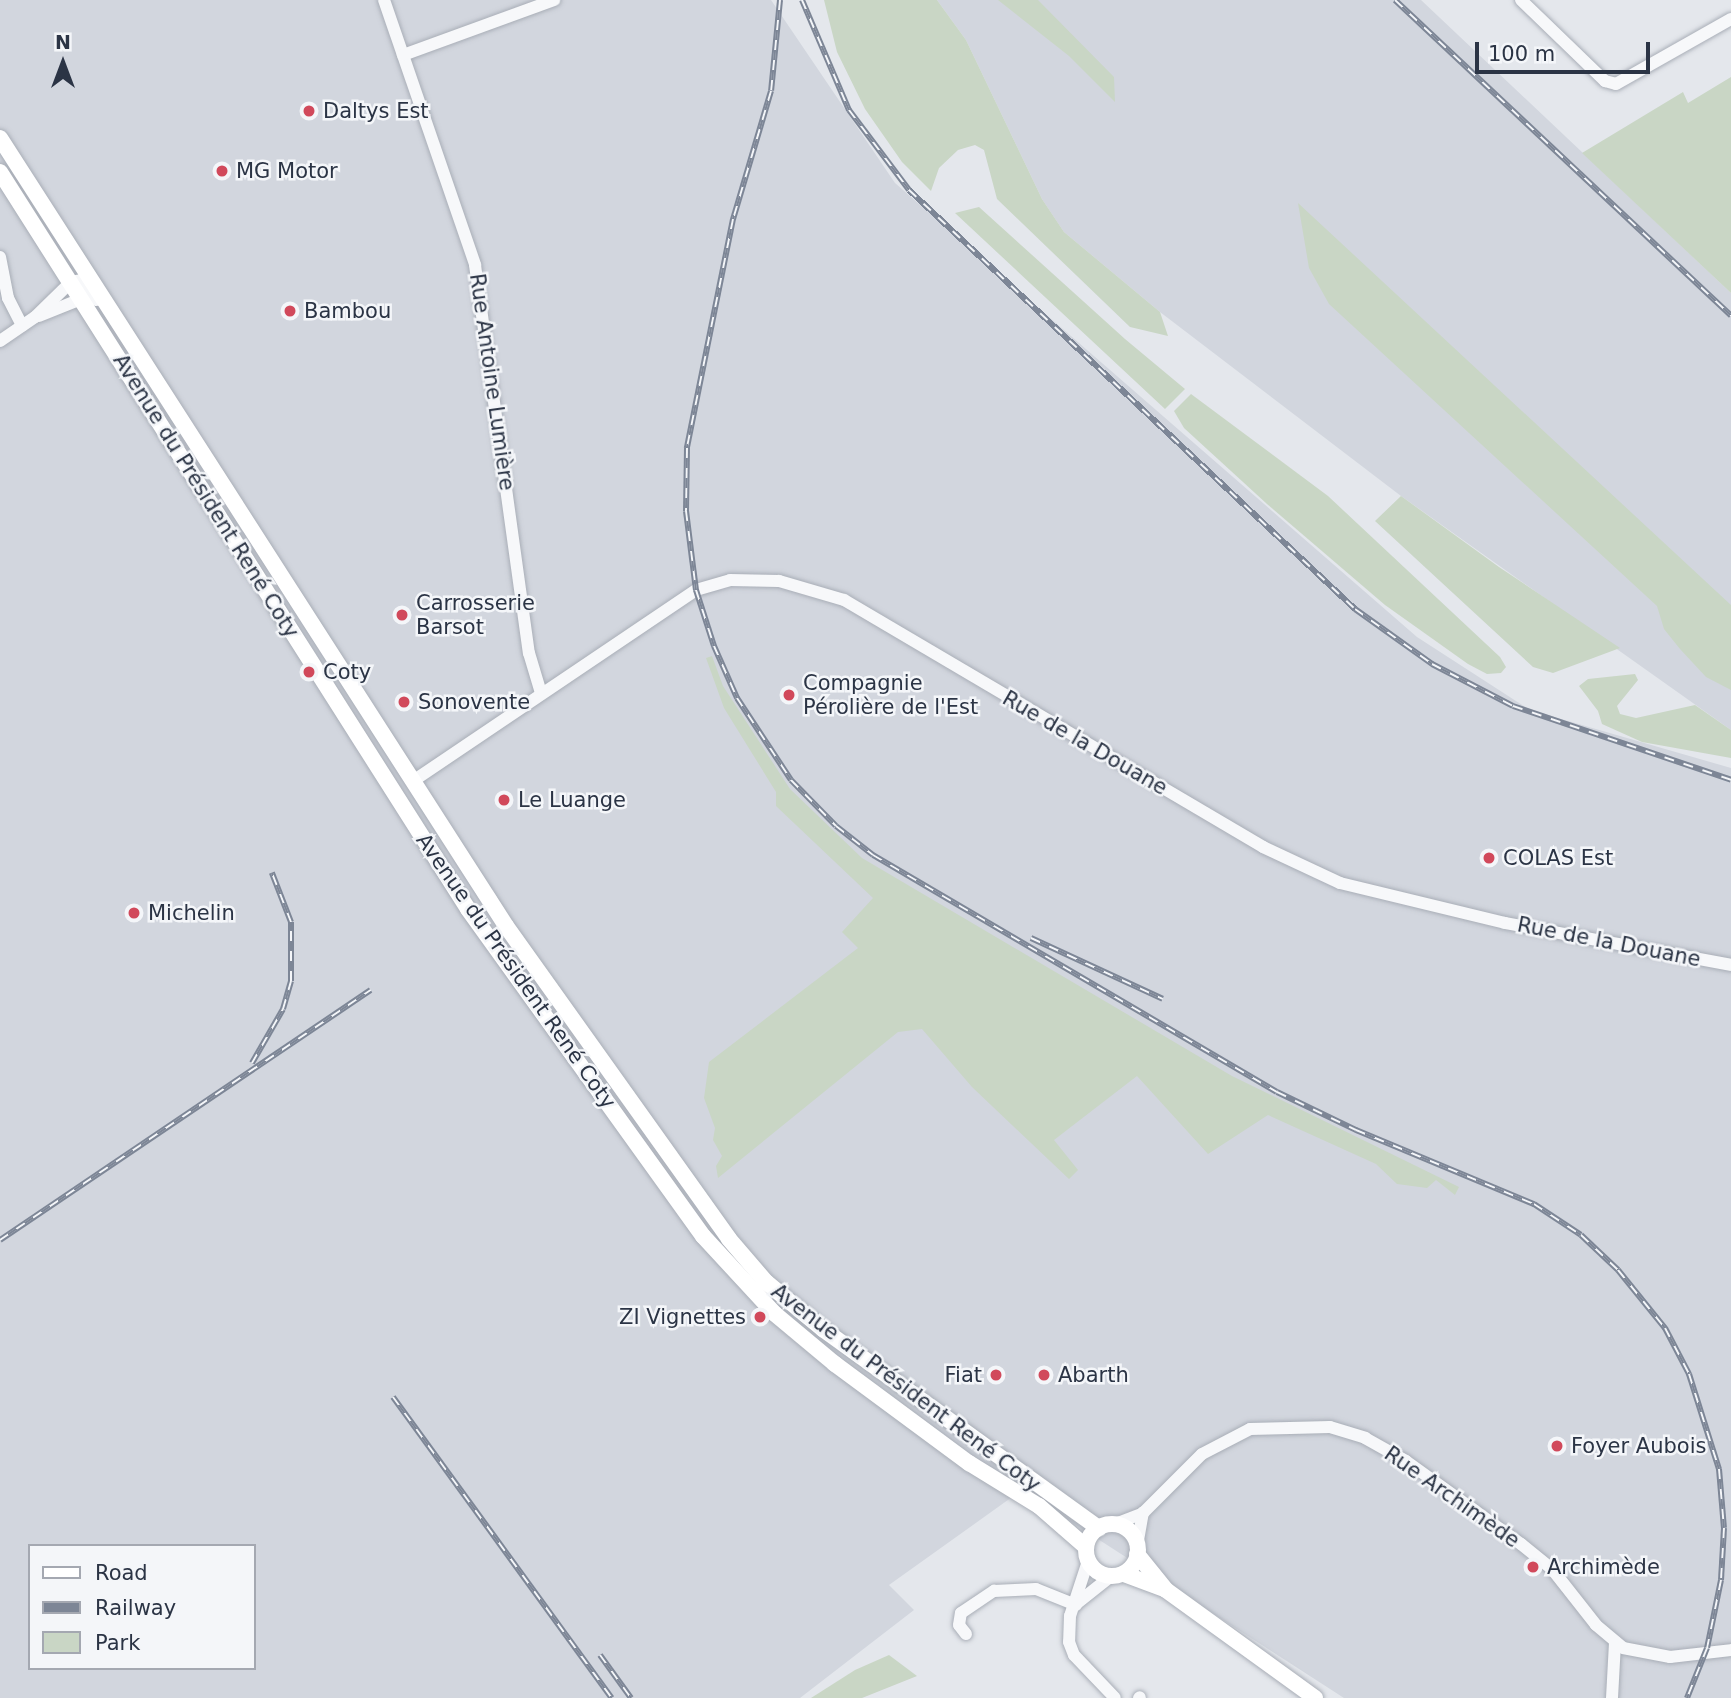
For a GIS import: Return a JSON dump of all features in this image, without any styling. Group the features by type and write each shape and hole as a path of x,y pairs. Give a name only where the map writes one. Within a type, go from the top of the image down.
{"main road":[{"name":"Avenue du Président René Coty","path":"0,138 506,926 718,1224 766,1282 906,1392 1107,1526"},
{"name":"Avenue du Président René Coty","path":"0,173 394,792 532,998 674,1198 744,1285 835,1364 946,1447 1039,1506 1087,1554"},
{"path":"394,792 413,781"},
{"path":"1166,1590 1138,1550 1130,1532 1107,1526 1087,1554 1097,1572 1117,1575 1166,1590 1315,1698"},
{"path":"1117,1575 1138,1550"}],"street":[{"name":"Rue Antoine Lumière","path":"384,0 475,265 525,631 541,693"},
{"path":"403,55 554,0"},
{"path":"1521,0 1605,81 1616,85 1731,19"},
{"path":"0,257 8,299 22,326"},
{"name":"Avenue du Président René Coty","path":"71,282 81,280 120,325"},
{"path":"0,341 35,317 71,282"},
{"path":"35,317 81,299"},
{"name":"Rue de la Douane","path":"413,781 706,585 737,579 796,584 844,600 1263,847 1343,884 1505,923 1731,965"},
{"name":"Rue Archimède","path":"1107,1526 1143,1513 1175,1476 1202,1454 1250,1429 1280,1426 1330,1427 1365,1438 1406,1461 1521,1544 1552,1569 1615,1642"},
{"path":"1138,1550 1143,1513"},
{"path":"1087,1554 1068,1629 1074,1655 1115,1698"},
{"path":"1076,1605 1117,1575"},
{"path":"966,1634 959,1625 961,1614 994,1591 1036,1589 1076,1605"},
{"path":"1612,1698 1615,1642 1635,1652 1670,1657 1731,1650"}],"shaded area":[{"path":"0,0 771,0 895,183 1417,637 1530,710 1731,768 1731,1698 1344,1698 1022,1490 889,1585 914,1610 800,1698 0,1698"},
{"path":"937,0 1421,0 1731,293 1731,730 1401,496 1160,312 1064,232 1042,199 966,40"}],"green space":[{"path":"824,0 937,0 966,40 1042,199 1064,232 1160,312 1168,336 1130,327 997,199 984,150 975,145 958,150 939,168 931,191 902,162 865,109 837,52"},
{"path":"998,0 1038,0 1114,77 1115,102 1069,56"},
{"path":"1731,77 1731,293 1582,153 1683,92 1688,103"},
{"path":"1298,203 1731,605 1731,690 1706,677 1680,649 1664,629 1657,606 1329,304 1309,268"},
{"path":"979,207 1125,339 1185,389 1165,409 955,213"},
{"path":"1191,394 1328,496 1500,657 1506,667 1501,673 1487,674 1468,664 1385,605 1267,504 1184,428 1174,411"},
{"path":"1401,496 1499,567 1620,648 1553,673 1533,667 1375,521"},
{"path":"712,656 723,686 790,789 862,858 1232,1076 1459,1187 1455,1195 1436,1180 1427,1188 1397,1184 1376,1164 1268,1115 1208,1154 1137,1076 1054,1140 1078,1170 1069,1179 972,1087 922,1029 898,1032 718,1178 716,1166 722,1156 713,1140 715,1128 704,1098 709,1062 858,948 842,932 873,898 776,806 776,792 724,708 706,658"},
{"path":"1635,674 1638,680 1617,706 1620,714 1636,718 1695,705 1731,730 1731,758 1642,742 1602,724 1598,711 1579,686 1588,679"},
{"path":"889,1655 917,1676 862,1698 811,1698 855,1670"}],"railway":[{"path":"780,0 771,91 733,219 687,448 686,511 696,590 714,646 737,698 791,780 836,826 873,855 1277,1092 1356,1130 1534,1204 1581,1235 1618,1270 1665,1328 1689,1374 1719,1469 1724,1528 1721,1580 1707,1648 1687,1698"},
{"path":"802,0 849,110 909,190 1355,609 1432,664 1513,706 1731,780"},
{"path":"1395,0 1731,315"},
{"path":"252,1063 283,1009 291,981 291,922 272,873"},
{"path":"1031,938 1163,999"},
{"path":"0,1240 370,990"},
{"path":"393,1397 612,1698"},
{"path":"600,1655 631,1698"}],"place":[{"name":"Daltys Est","path":"309,111"},
{"name":"MG Motor","path":"222,171"},
{"name":"Bambou","path":"290,311"},
{"name":"Carrosserie Barsot","path":"402,615"},
{"name":"Coty","path":"309,672"},
{"name":"Compagnie Pérolière de l'Est","path":"789,695"},
{"name":"Sonovente","path":"404,702"},
{"name":"Le Luange","path":"504,800"},
{"name":"COLAS Est","path":"1489,858"},
{"name":"Michelin","path":"134,913"},
{"name":"ZI Vignettes","path":"760,1317"},
{"name":"Fiat","path":"996,1375"},
{"name":"Abarth","path":"1044,1375"},
{"name":"Foyer Aubois","path":"1557,1446"},
{"name":"Archimède","path":"1533,1567"}]}
